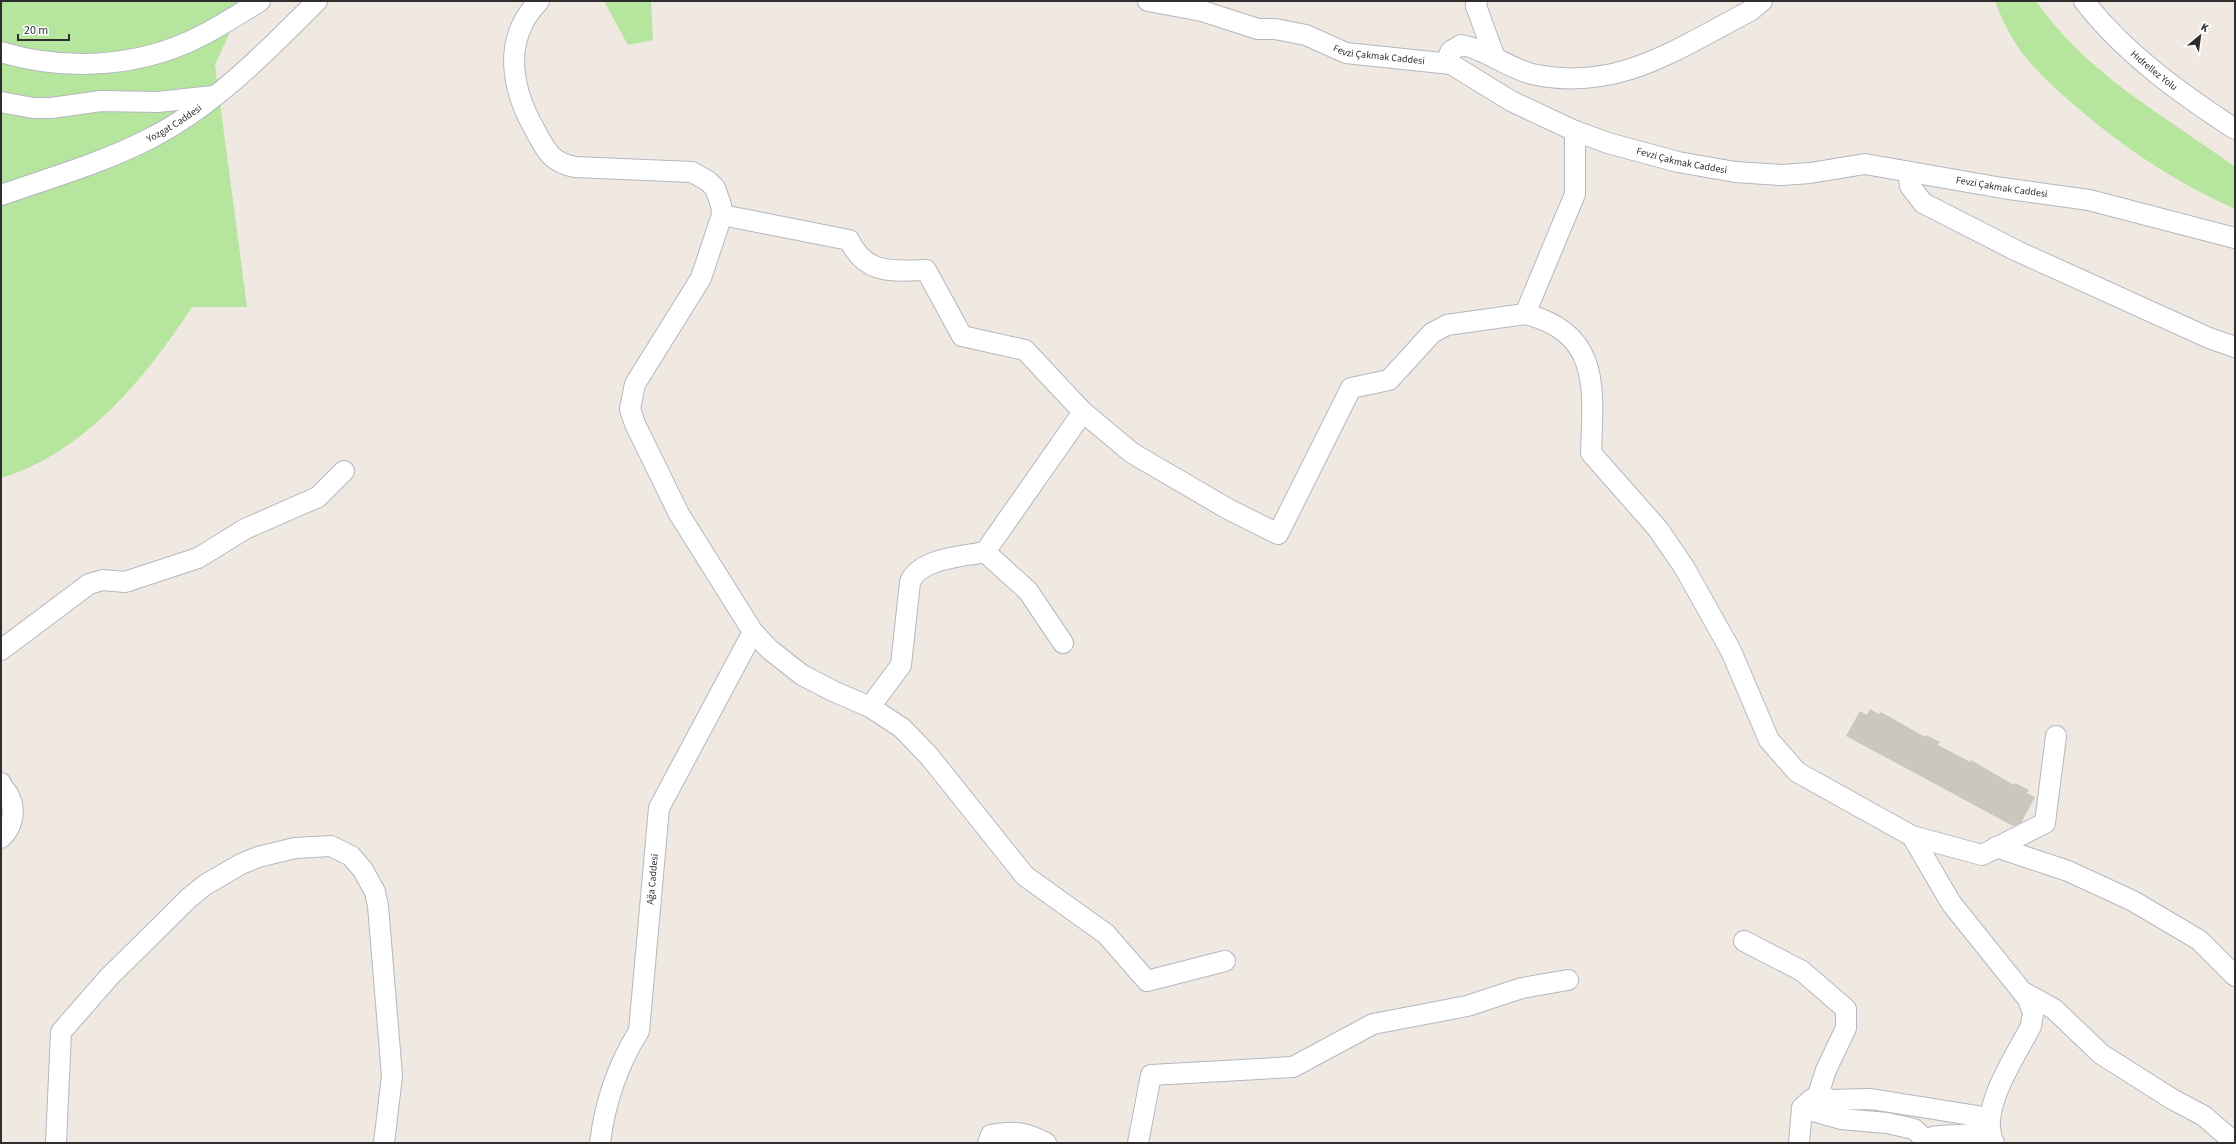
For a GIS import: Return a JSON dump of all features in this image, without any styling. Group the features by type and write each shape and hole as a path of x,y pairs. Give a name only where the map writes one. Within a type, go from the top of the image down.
{"street":[{"path":"1,52 34,60 78,64 122,61 144,57 179,46 206,34 260,1"},
{"name":"Yozgat Caddesi","path":"1,196 122,151 176,123 215,96 267,50 317,1"},
{"path":"539,1 525,18 519,30 513,55 513,68 520,99 545,150 559,162 575,167 692,172 708,180 715,188 720,201 722,215 701,278 635,384 630,409 635,424 679,514 753,632 769,649 802,675 835,692 870,707 902,728 916,741 1025,876 1106,934 1147,981 1225,961"},
{"name":"Fevzi Çakmak Caddesi","path":"1148,1 1202,11 1258,29 1274,29 1306,34 1346,53 1451,64 1511,101 1575,131 1649,155 1735,172 1782,175 1810,173 1865,164 2002,188 2089,200 2235,238"},
{"path":"1477,1 1476,6 1495,58"},
{"path":"1451,64 1449,55 1451,51 1461,45 1529,73 1549,77 1589,78 1609,76 1648,64 1750,11 1762,1"},
{"name":"Hıdrellez Yolu","path":"2084,1 2104,25 2150,66 2180,91 2235,129"},
{"path":"1,102 33,108 51,108 101,101 158,102 215,96"},
{"path":"1525,314 1575,194 1575,131"},
{"path":"1908,172 1910,186 1923,203 2017,251 2209,338 2235,347"},
{"path":"722,215 849,240 862,259 874,267 883,270 926,270 962,336 1025,350 1083,412 1132,453 1228,510 1278,534 1351,388 1389,380 1432,333 1446,324 1525,314 1549,322 1560,329 1578,346 1589,368 1593,393 1591,453 1658,529 1684,567 1731,651 1769,740 1796,772 1912,836 1982,854 2045,823 2056,736"},
{"path":"870,707 901,665 910,582 912,576 923,566 985,552 1083,412"},
{"path":"1,650 89,584 103,580 125,582 198,558 245,529 318,497 344,471"},
{"path":"985,552 1028,591 1063,643"},
{"name":"Ağa Caddesi","path":"600,1143 606,1105 612,1085 619,1066 639,1030 659,808 753,632"},
{"path":"1,783 10,798 13,813 9,828 1,838"},
{"path":"1912,836 1951,903 2023,992 2032,1007 2031,1026 1994,1099 1992,1131"},
{"path":"56,1143 61,1032 109,977 189,898 222,874 241,864 277,851 323,845 339,849 356,861 370,881 378,906 392,1076 384,1143"},
{"path":"1996,847 2068,871 2133,901 2199,940 2235,976"},
{"path":"1744,941 1802,971 1846,1009 1846,1028 1826,1070 1819,1092 1802,1108 1799,1143"},
{"path":"1138,1143 1151,1075 1293,1066 1374,1024 1467,1006 1522,988 1568,980"},
{"path":"2023,992 2054,1009 2101,1054 2204,1116 2235,1142"},
{"path":"1819,1092 1830,1100 1871,1099 1992,1131"},
{"path":"1802,1108 1841,1119 1887,1123 1914,1129 1926,1142 1940,1136 1992,1131"},
{"path":"988,1143 991,1135 1009,1132 1028,1134 1046,1143"}],"green space":[{"path":"1,1 244,1 215,65 247,307 192,307 155,360 111,409 60,451 31,466 1,478"},
{"path":"604,1 651,1 653,40 628,45"},
{"path":"1995,1 2036,1 2056,27 2079,51 2103,72 2154,111 2235,167 2235,209 2170,175 2130,149 2073,104 2041,74 2023,54 2007,29"}],"building":[{"path":"1870,709 1879,714 1881,712 1925,737 1926,735 1940,742 1938,745 1970,762 1971,760 2014,785 2015,783 2029,790 2027,793 2035,797 2021,823 2013,826 1846,736 1860,711 1867,715"}]}
